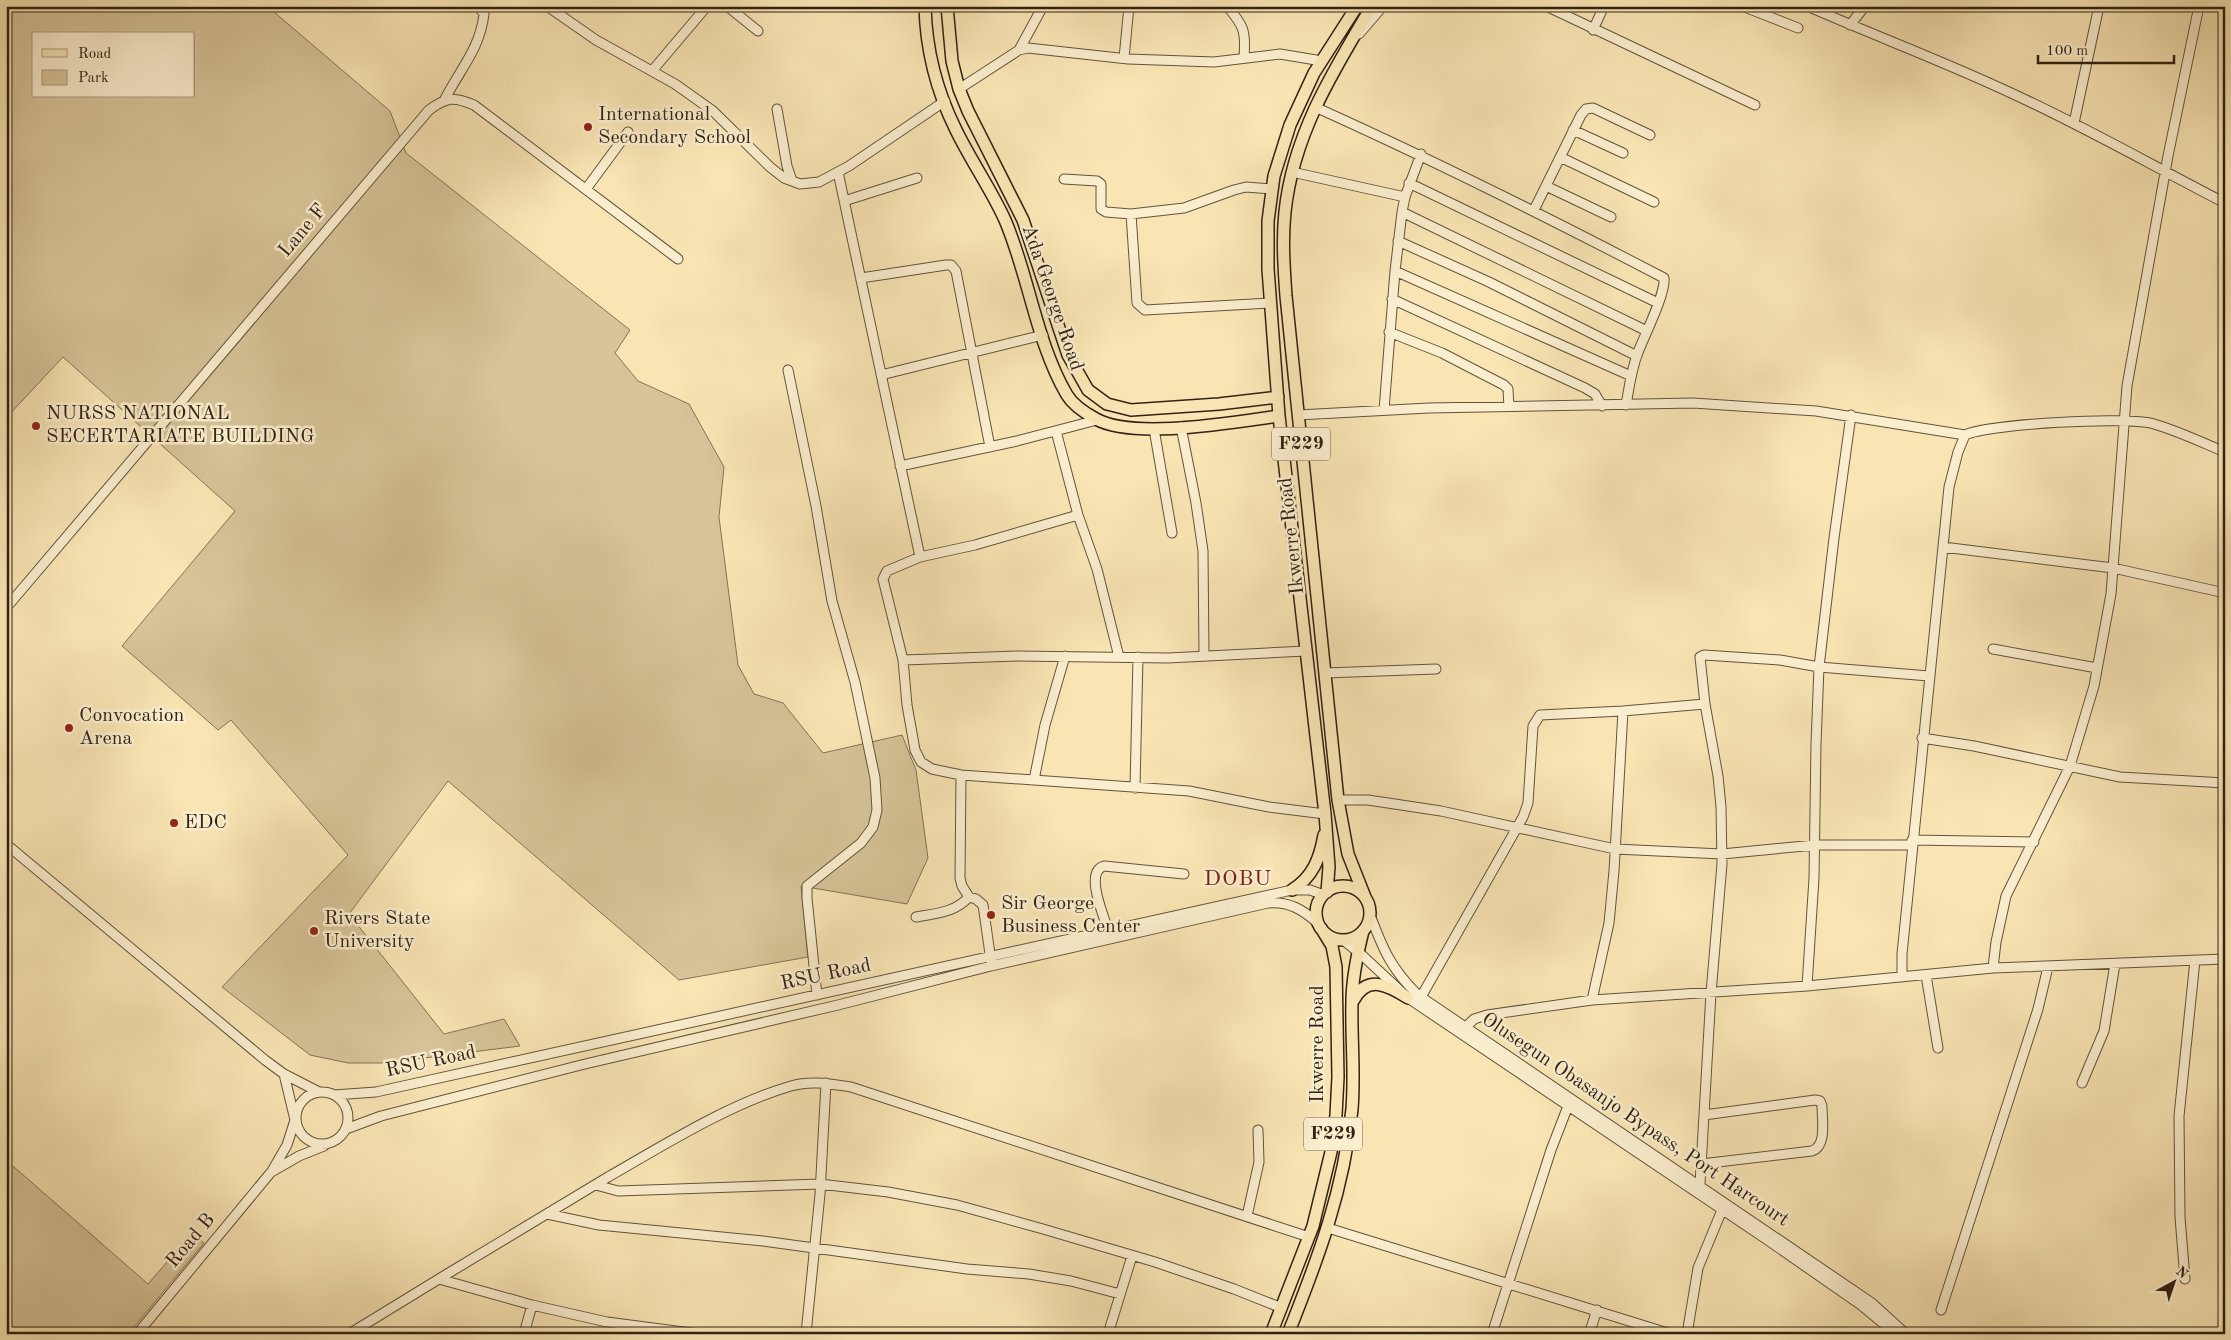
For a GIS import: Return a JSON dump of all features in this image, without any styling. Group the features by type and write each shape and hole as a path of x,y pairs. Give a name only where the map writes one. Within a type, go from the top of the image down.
{"main road":[{"name":"Ada George Road","path":"925,6 930,60 956,130 1005,220 1043,335 1068,397 1082,411 1097,420 1134,430 1181,427 1279,416"},
{"name":"Ada George Road","path":"947,6 952,61 960,90 968,111 1023,220 1068,355 1088,390 1108,404 1132,410 1219,404 1278,397"},
{"name":"Ikwerre Road","path":"1325,893 1329,867 1326,819 1279,416 1270,303 1268,245 1272,189 1281,151 1290,125 1322,61 1357,6"},
{"name":"Ikwerre Road","path":"1365,897 1348,854 1338,800 1286,296 1284,251 1285,212 1292,172 1304,132 1347,47 1372,6"},
{"path":"1292,890 1306,880 1316,863 1326,819"},
{"path":"1325,893 1342,886 1358,891 1365,897"},
{"name":"F229","path":"1319,925 1317,906 1325,893"},
{"name":"F229","path":"1363,932 1368,924 1370,915 1369,905 1365,897"},
{"name":"Ikwerre Road","path":"1271,1334 1309,1237 1323,1190 1331,1152 1338,1077 1336,967 1332,946 1319,925"},
{"path":"1319,925 1334,939 1354,938 1363,932"},
{"name":"Ikwerre Road","path":"1288,1334 1328,1228 1342,1177 1352,1107 1352,1002 1358,951 1363,932"},
{"path":"1352,1002 1360,990 1374,984 1387,986 1408,998"}],"street":[{"path":"478,6 484,14 482,32 471,57 455,78 445,99 460,99 474,105 678,259"},
{"path":"547,6 596,40 652,71 713,111 770,167 784,178 800,184 819,182 838,172 945,101"},
{"path":"652,71 707,6"},
{"path":"728,6 758,30"},
{"path":"1019,50 1043,6"},
{"path":"1124,58 1129,6"},
{"path":"1227,6 1240,20 1246,34 1244,57"},
{"path":"1350,18 1353,6"},
{"path":"1347,47 1383,6"},
{"path":"1546,6 1755,105"},
{"path":"1594,30 1604,6"},
{"path":"1742,6 1798,28"},
{"path":"1807,6 1932,57 2074,123 2225,203"},
{"path":"1850,25 1865,6"},
{"path":"2074,123 2099,6"},
{"path":"1993,968 1996,942 2006,896 2070,766 2094,686 2111,594 2127,386 2165,172 2199,6"},
{"path":"960,90 1019,50 1028,48 1124,58 1214,62 1280,54 1322,61"},
{"name":"Lane F","path":"6,608 423,118 445,99"},
{"path":"1315,107 1421,154 1664,278 1665,283 1630,376 1626,405"},
{"path":"1534,210 1581,115 1586,110 1593,108 1650,136"},
{"path":"777,109 787,166 792,181"},
{"path":"1574,130 1623,153"},
{"path":"586,189 628,132"},
{"path":"1384,410 1392,298 1402,212 1409,183 1421,154"},
{"path":"1560,157 1654,202"},
{"path":"838,172 920,558"},
{"path":"1292,172 1405,196"},
{"path":"844,201 917,178"},
{"path":"1064,179 1096,181 1101,184 1101,209 1106,212 1131,214 1184,208 1246,187 1272,189"},
{"path":"1409,183 1658,303"},
{"path":"1546,186 1611,217"},
{"path":"1402,212 1647,331"},
{"path":"1131,214 1136,304 1141,308 1145,310 1270,303"},
{"path":"1398,241 1489,282 1637,356"},
{"path":"861,278 951,265 956,271 990,446"},
{"path":"1395,271 1630,376"},
{"path":"1392,298 1585,388 1595,394 1602,406"},
{"path":"1389,332 1442,353 1504,385 1508,389 1508,407"},
{"path":"881,375 1043,335"},
{"path":"788,370 816,506 832,601 855,682 875,778 877,810 873,827 861,843 808,886 807,898 817,995"},
{"path":"1298,414 1384,410 1692,403 1851,415 1965,435 1973,431 1998,428 2125,419 2153,423 2225,452"},
{"path":"1807,986 1815,845 1819,667 1851,415"},
{"path":"900,466 1097,420"},
{"path":"1181,427 1203,551 1204,655"},
{"path":"1154,429 1172,533"},
{"path":"1056,431 1078,514 1097,569 1119,657"},
{"path":"1902,977 1902,954 1912,842 1942,547 1949,488 1958,452 1965,435"},
{"path":"1078,514 975,545 920,558 888,571 883,578 903,660 915,750 921,762 932,770 961,775 1189,791 1326,819"},
{"path":"1942,547 2113,568 2225,593"},
{"path":"1993,650 2097,668"},
{"path":"903,660 1018,656 1138,657 1306,651"},
{"path":"1700,1184 1711,993 1722,854 1718,776 1705,704 1700,657 1704,655 1780,660 1819,667 1929,676"},
{"path":"1034,780 1044,724 1065,656"},
{"path":"1135,788 1138,657"},
{"path":"1325,673 1436,669"},
{"path":"1420,997 1517,828 1528,803 1533,726 1540,715 1623,711 1705,704"},
{"path":"1592,1000 1609,923 1623,711"},
{"path":"1922,738 1974,746 2120,777 2225,783"},
{"path":"961,775 960,878 962,886 969,896 983,905 991,966"},
{"path":"1338,800 1368,800 1432,810 1615,849 1722,854 1815,845 1912,842 2034,842"},
{"path":"6,844 284,1074 319,1092 334,1095 345,1106 348,1114 346,1129 339,1139 299,1156 272,1171"},
{"path":"1108,930 1094,884 1095,874 1099,868 1104,866 1184,874"},
{"name":"RSU Road","path":"334,1095 376,1092 1292,890 1310,890 1325,893"},
{"path":"916,916 948,912 960,906 969,896"},
{"name":"RSU Road","path":"346,1129 381,1116 585,1064 838,1005 991,966 1268,903 1278,902 1298,908 1319,925"},
{"name":"Olusegun Obasanjo Bypass, Port Harcourt","path":"1370,915 1381,945 1392,967 1420,997 1462,1030 1568,1106 1861,1305 1896,1334"},
{"name":"Olusegun Obasanjo Bypass, Port Harcourt","path":"1343,940 1358,951 1408,998 1462,1030 1700,1184 1872,1302 1906,1334"},
{"path":"1462,1030 1474,1019 1487,1015 1592,1000 1807,986 1993,968 2225,959"},
{"path":"2185,1279 2180,1217 2179,1116 2195,960"},
{"path":"2082,1083 2104,1031 2115,964"},
{"path":"1941,1310 2038,1009 2048,966"},
{"path":"1926,975 1938,1048"},
{"path":"284,1074 297,1127 306,1140 313,1144 329,1144"},
{"path":"349,1334 546,1214 676,1138 747,1103 792,1086 818,1082 851,1086 1309,1237"},
{"path":"806,1334 820,1184 826,1083"},
{"path":"272,1171 288,1145 299,1104 311,1094 319,1092"},
{"path":"1701,1164 1812,1151 1818,1149 1822,1144 1822,1106 1820,1101 1815,1100 1704,1115"},
{"path":"1492,1334 1510,1283 1544,1170 1568,1106"},
{"path":"1247,1216 1259,1162 1258,1130"},
{"name":"Road B","path":"137,1334 272,1171"},
{"path":"596,1185 618,1191 820,1184 888,1192 956,1205 1132,1256 1234,1289 1282,1308"},
{"path":"1687,1334 1698,1268 1722,1210"},
{"path":"546,1214 599,1226 763,1241 968,1269 1029,1274 1071,1281 1120,1294"},
{"path":"1328,1228 1672,1334"},
{"path":"1108,1334 1132,1256"},
{"path":"439,1279 532,1305 607,1322 698,1334"},
{"path":"524,1334 532,1305"},
{"path":"1589,1334 1597,1310"}],"green space":[{"path":"6,6 267,6 390,111 406,153 630,330 615,353 638,381 689,404 724,467 719,517 738,665 754,694 783,703 823,753 902,735 916,770 928,858 907,904 801,886 808,957 679,980 448,781 349,914 444,1034 504,1019 520,1046 384,1063 348,1063 310,1055 222,987 348,855 231,720 218,730 122,646 235,511 63,357 6,418"},
{"path":"6,1160 148,1284 192,1233 204,1243 128,1334 6,1334"}],"place":[{"name":"International Secondary School","path":"588,127"},
{"name":"NURSS NATIONAL SECERTARIATE BUILDING","path":"36,426"},
{"name":"Convocation Arena","path":"69,728"},
{"name":"EDC","path":"174,823"},
{"name":"Sir George Business Center","path":"991,915"},
{"name":"Rivers State University","path":"314,931"}],"district":[{"name":"DOBU","path":"1238,879"}]}
